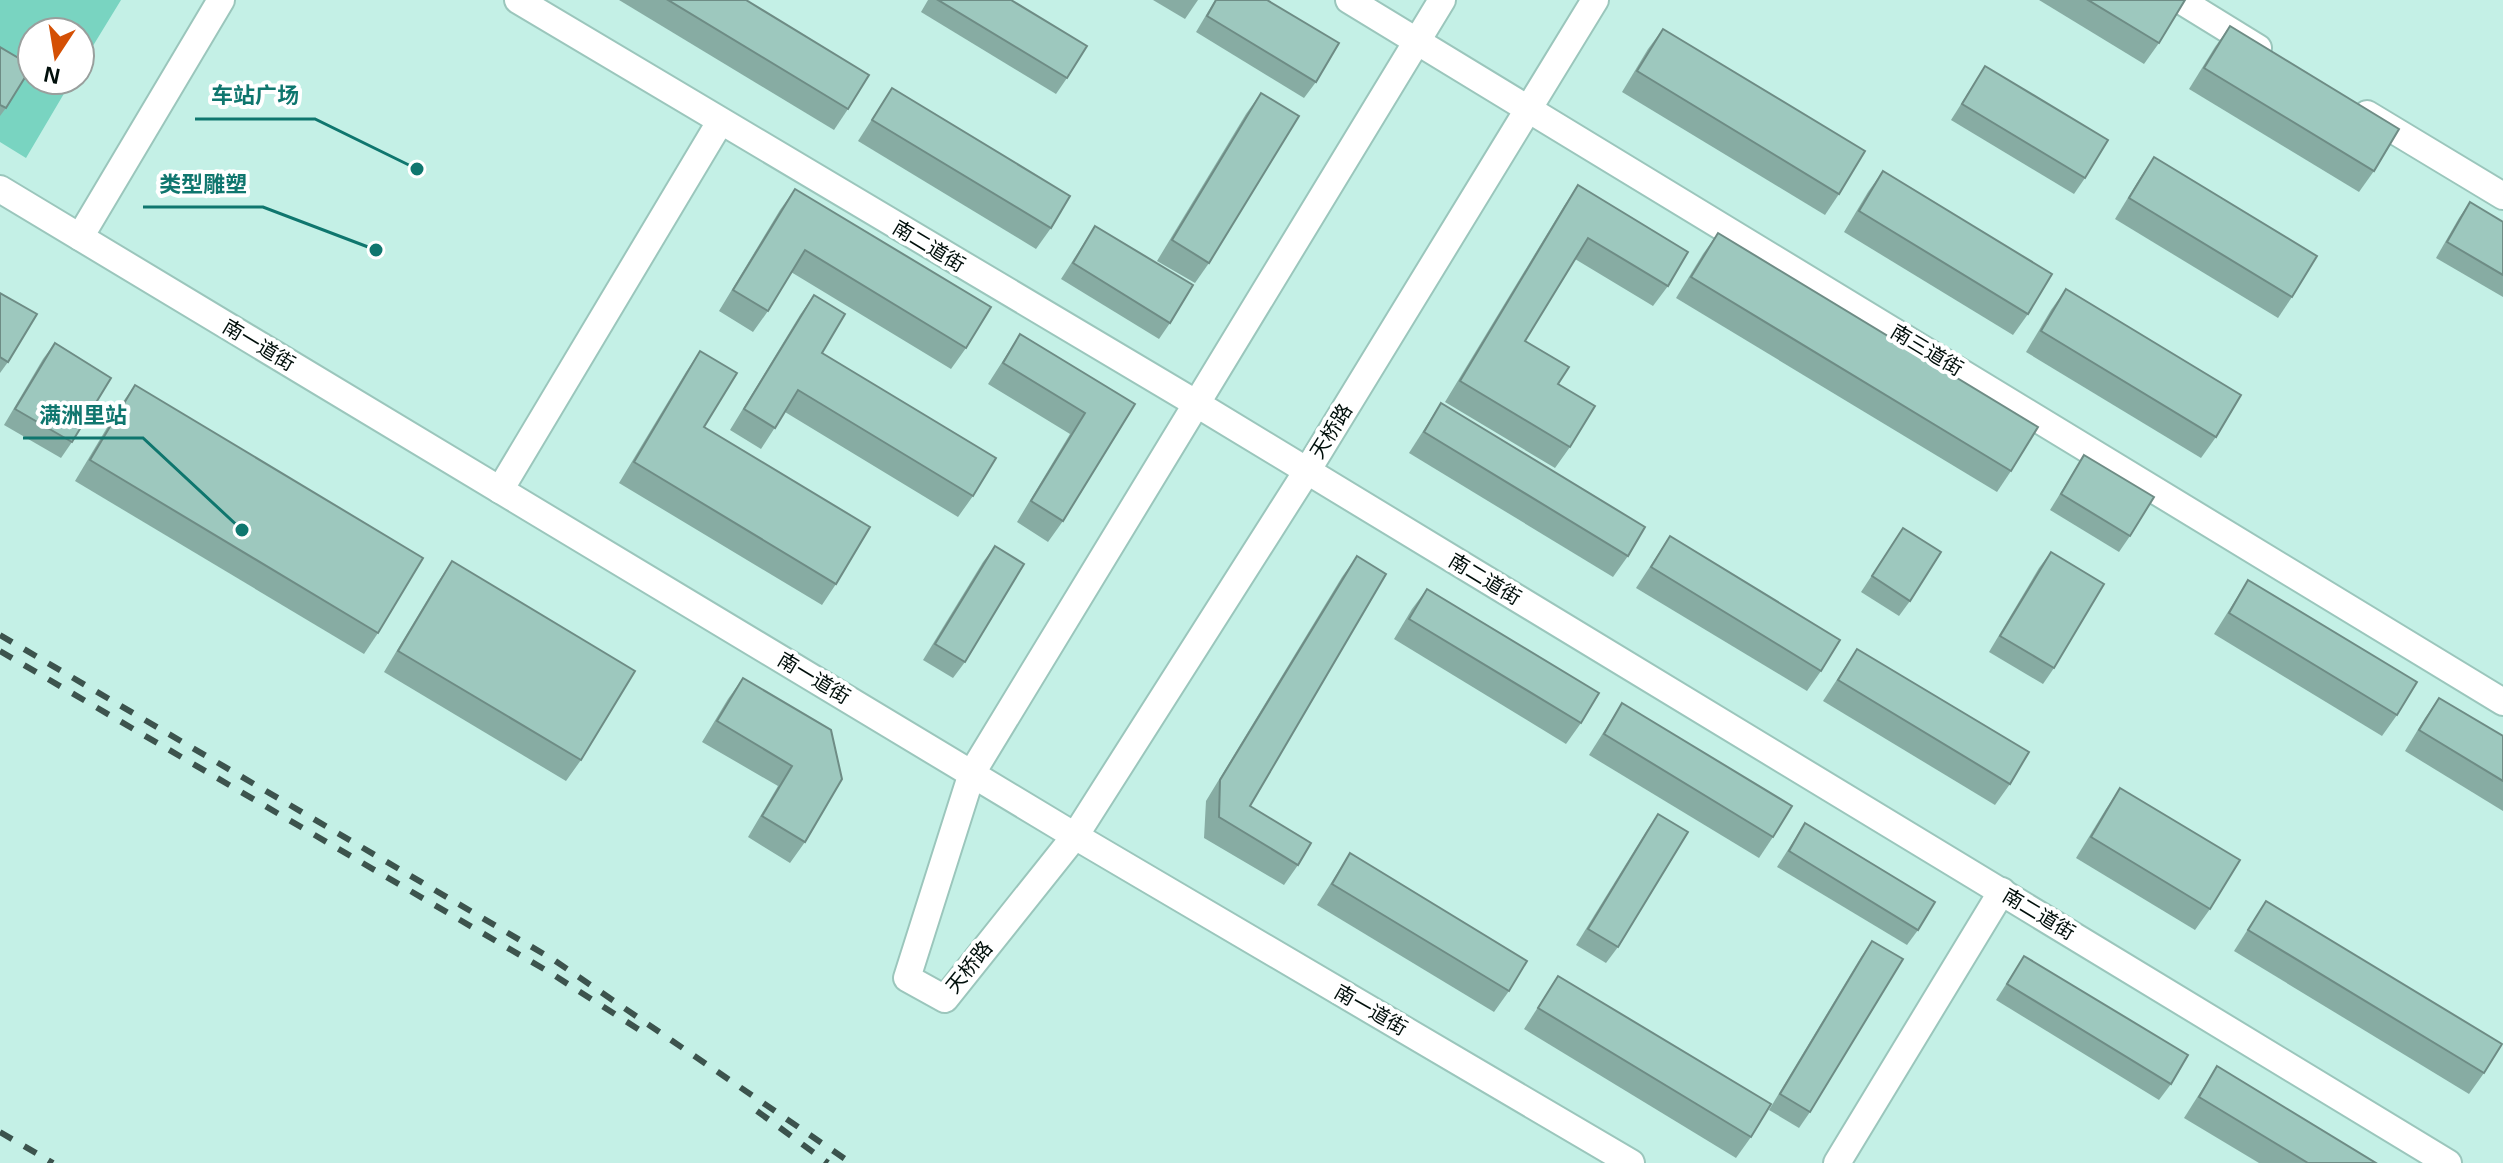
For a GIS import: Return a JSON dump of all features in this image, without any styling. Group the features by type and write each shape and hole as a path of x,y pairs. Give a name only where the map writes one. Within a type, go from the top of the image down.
{"street":[{"path":"80,237 221,0"},
{"name":"南二道街","path":"518,0 1197,404 2448,1163"},
{"name":"南三道街","path":"1349,0 2503,702"},
{"name":"天桥路","path":"1442,0 972,773 907,978 945,999 1075,836 1307,471 1595,0"},
{"path":"2180,0 2274,57"},
{"path":"2341,98 2503,196"},
{"path":"500,490 720,122"},
{"name":"南一道街","path":"0,189 1075,836 1631,1163"},
{"path":"1837,1163 2002,891"}],"green space":[{"path":"0,0 121,0 96,41 96,16 16,16 16,96 63,96 26,158 0,142"}],"building":[{"path":"668,0 746,0 869,75 848,109"},
{"path":"938,0 1011,0 1087,46 1067,78"},
{"path":"1216,0 1267,0 1339,43 1316,82 1207,16"},
{"path":"2088,0 2185,0 2159,43"},
{"path":"2230,26 2399,129 2374,171 2204,68"},
{"path":"1663,29 1865,151 1839,194 1637,71"},
{"path":"0,47 16,56 16,92 6,108 0,105"},
{"path":"1985,66 2108,140 2085,178 1962,104"},
{"path":"892,88 1070,196 1051,228 872,120"},
{"path":"1261,93 1299,116 1209,263 1172,240"},
{"path":"2154,157 2317,256 2292,297 2129,198"},
{"path":"1883,171 2052,274 2028,314 1859,211"},
{"path":"1578,185 1688,252 1668,286 1588,238 1525,341 1569,367 1558,384 1595,406 1570,447 1460,381"},
{"path":"795,189 991,307 966,348 805,250 768,311 733,290"},
{"path":"2470,202 2503,222 2503,275 2447,242"},
{"path":"1095,226 1193,285 1170,323 1073,263"},
{"path":"1718,233 2038,427 2011,471 1691,277"},
{"path":"2066,289 2241,395 2216,437 2041,331"},
{"path":"0,293 37,314 8,362 0,357"},
{"path":"814,295 845,314 822,353 996,458 973,496 798,390 775,428 744,409"},
{"path":"1020,334 1135,404 1063,521 1031,501 1085,413 1003,363"},
{"path":"55,343 111,378 72,442 15,409"},
{"path":"700,351 737,373 704,427 870,527 836,584 634,462"},
{"path":"135,385 423,558 378,633 90,460"},
{"path":"1441,403 1645,527 1628,556 1424,432"},
{"path":"2084,455 2154,497 2130,536 2061,494"},
{"path":"1903,528 1941,552 1910,601 1872,576"},
{"path":"1670,536 1840,640 1821,671 1651,567"},
{"path":"995,546 1024,564 965,662 935,644"},
{"path":"2051,552 2104,584 2054,668 2000,636"},
{"path":"1357,556 1386,574 1250,806 1311,843 1298,865 1219,817 1220,780"},
{"path":"452,561 635,671 581,760 398,651"},
{"path":"2248,580 2417,682 2397,715 2229,613"},
{"path":"1427,589 1599,693 1581,723 1409,619"},
{"path":"1857,649 2029,752 2010,784 1838,680"},
{"path":"743,678 831,730 842,779 805,842 762,816 792,766 717,721"},
{"path":"2439,698 2503,736 2503,781 2419,730"},
{"path":"1622,703 1792,806 1773,837 1604,734"},
{"path":"2120,788 2240,860 2210,909 2091,837"},
{"path":"1658,814 1688,832 1618,947 1588,929"},
{"path":"1805,823 1935,902 1918,930 1789,851"},
{"path":"1350,853 1527,961 1509,991 1332,884"},
{"path":"2266,901 2502,1044 2484,1073 2248,930"},
{"path":"1872,941 1903,959 1810,1112 1780,1094"},
{"path":"2024,956 2188,1055 2171,1084 2007,984"},
{"path":"1558,976 1771,1104 1751,1137 1538,1008"},
{"path":"2217,1066 2376,1163 2308,1163 2199,1097"}],"railway":[{"path":"0,635 554,960 851,1163"},
{"path":"0,651 549,972 649,1036"},
{"path":"757,1111 828,1163"},
{"path":"0,1132 53,1163"}],"place":[{"name":"车站广场","path":"417,169"},
{"name":"类型雕塑","path":"376,250"},
{"name":"满洲里站","path":"242,530"}]}
